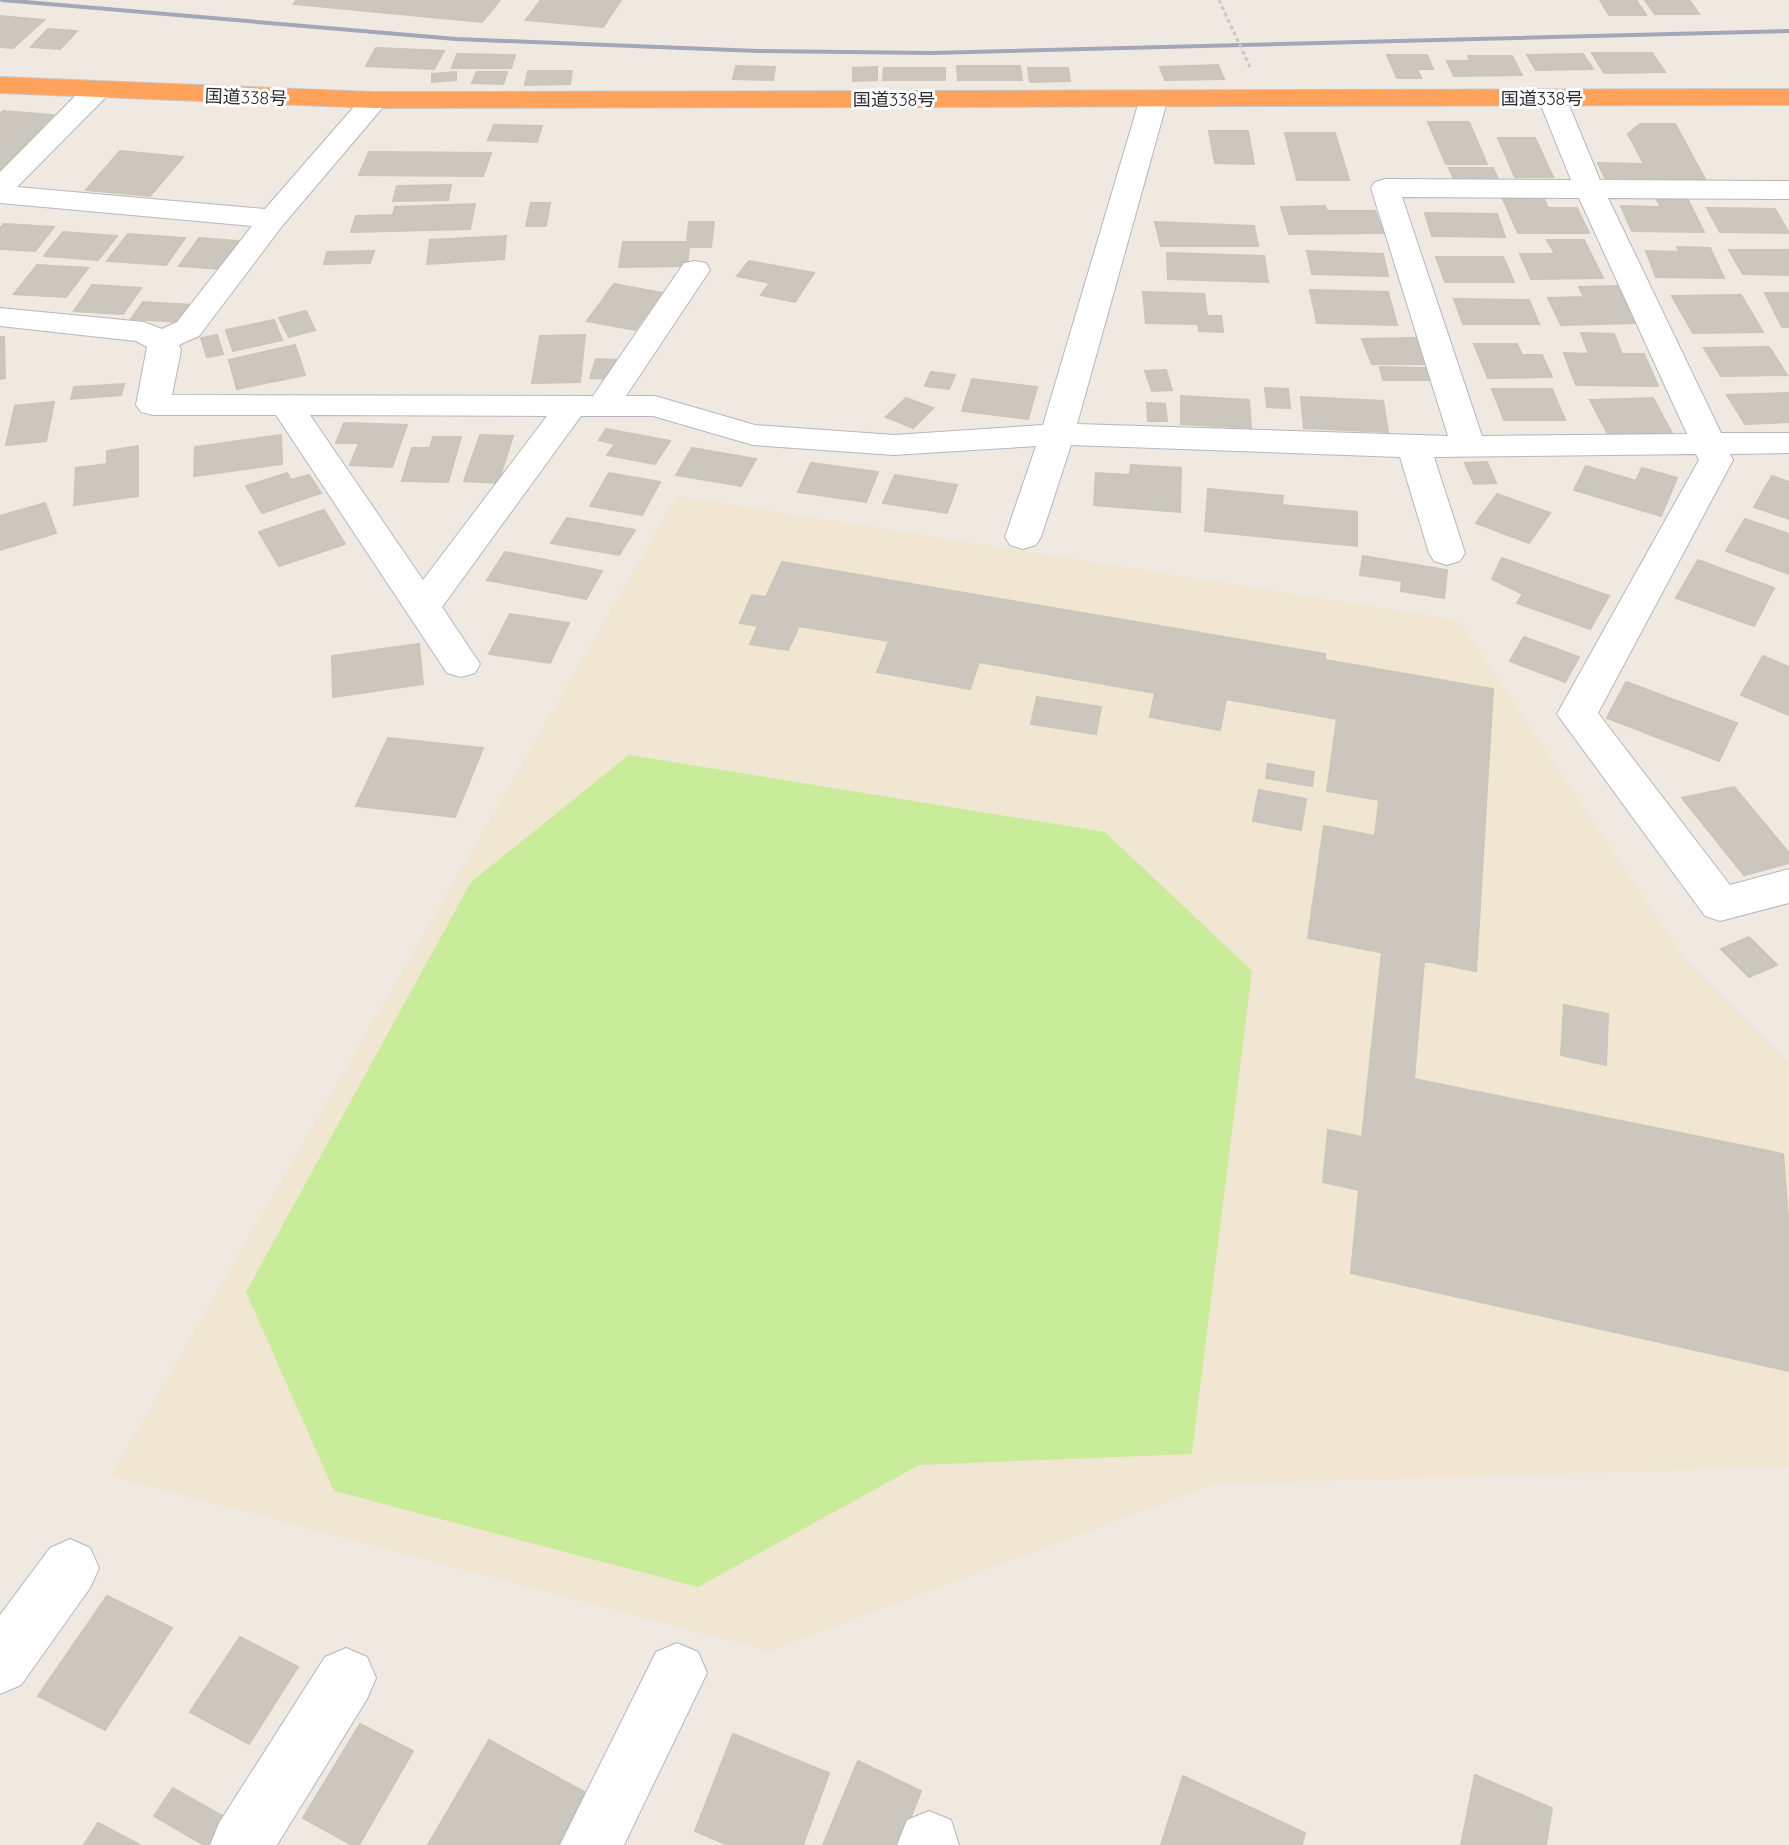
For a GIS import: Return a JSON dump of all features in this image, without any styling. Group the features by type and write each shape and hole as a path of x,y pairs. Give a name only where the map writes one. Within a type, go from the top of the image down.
{"highway":[{"name":"国道338号","path":"0,85 375,100 1789,97"}],"street":[{"path":"0,188 97,90"},
{"path":"1023,537 1057,434 1154,98"},
{"path":"1552,98 1590,191 1716,460 1577,714 1720,904 1789,886"},
{"path":"161,341 188,329 273,219 375,100"},
{"path":"1468,446 1385,188 1784,197"},
{"path":"0,194 273,219"},
{"path":"422,608 695,270"},
{"path":"0,317 144,332 161,341 165,350 153,405 655,406 753,435 894,445 1057,434 1414,447 1789,443"},
{"path":"287,406 461,664"},
{"path":"1414,447 1447,553"},
{"path":"0,1664 70,1568"},
{"path":"591,1845 677,1673"},
{"path":"241,1845 346,1678"}],"path":[{"path":"1219,0 1251,69"}],"shaded area":[{"path":"677,496 1458,620 1683,956 1789,1062 1789,1467 1214,1484 769,1651 111,1476"}],"green space":[{"path":"629,755 1105,832 1252,971 1192,1454 919,1465 698,1587 334,1491 246,1292 471,882"}],"building":[{"path":"297,0 500,0 482,22 294,4"},
{"path":"541,0 621,0 603,27 526,20"},
{"path":"1600,0 1636,0 1646,15 1609,15"},
{"path":"1645,0 1689,0 1699,14 1655,14"},
{"path":"0,16 44,20 13,48 0,47"},
{"path":"48,29 77,31 60,49 31,47"},
{"path":"376,48 444,51 434,69 366,66"},
{"path":"1592,53 1652,53 1665,72 1604,73"},
{"path":"457,54 515,55 511,68 452,68"},
{"path":"1583,54 1593,69 1536,70 1527,55"},
{"path":"1387,55 1427,55 1433,69 1417,69 1421,78 1397,78"},
{"path":"1468,56 1512,56 1522,75 1454,76 1447,61 1470,61"},
{"path":"1218,65 1224,79 1165,80 1160,67"},
{"path":"736,66 775,67 773,80 733,79"},
{"path":"957,66 1020,66 1022,80 958,80"},
{"path":"877,67 877,80 853,81 853,68"},
{"path":"884,68 945,68 945,80 883,80"},
{"path":"1028,68 1068,68 1070,81 1030,82"},
{"path":"528,71 572,71 570,84 525,85"},
{"path":"456,72 456,80 432,82 432,74"},
{"path":"477,72 507,72 503,84 472,83"},
{"path":"3,111 53,115 0,171 0,114"},
{"path":"1428,122 1469,122 1487,164 1446,164"},
{"path":"1640,124 1675,124 1705,179 1605,178 1598,163 1644,164 1628,134"},
{"path":"494,125 542,126 537,142 488,140"},
{"path":"1209,131 1248,131 1254,164 1215,163"},
{"path":"1285,133 1335,133 1349,180 1297,180"},
{"path":"1498,138 1535,138 1553,177 1515,177"},
{"path":"120,151 183,157 150,196 86,190"},
{"path":"369,152 491,153 483,176 359,175"},
{"path":"1449,168 1493,168 1499,182 1455,182"},
{"path":"451,185 448,200 393,201 397,186"},
{"path":"1503,199 1544,199 1548,208 1577,208 1589,233 1518,233"},
{"path":"1657,200 1688,200 1704,232 1632,231 1621,206 1661,207"},
{"path":"531,203 550,203 546,226 526,226"},
{"path":"475,204 470,229 351,232 356,216 393,215 395,207"},
{"path":"1325,206 1327,211 1375,211 1384,233 1289,234 1281,207"},
{"path":"1707,208 1775,209 1789,233 1720,232"},
{"path":"1425,213 1497,214 1505,237 1432,236"},
{"path":"689,222 714,222 711,247 689,247 687,266 619,267 623,242 687,242"},
{"path":"1155,222 1254,226 1258,246 1161,246"},
{"path":"4,224 54,227 35,251 0,249 0,228"},
{"path":"63,232 117,236 98,260 44,256"},
{"path":"128,234 185,238 166,265 107,261"},
{"path":"506,236 504,259 427,264 430,240"},
{"path":"199,238 239,241 220,269 179,266"},
{"path":"1547,240 1584,240 1603,278 1531,279 1520,254 1555,254"},
{"path":"1677,247 1710,248 1724,278 1656,277 1646,251 1679,252"},
{"path":"1729,250 1789,250 1789,275 1743,274"},
{"path":"374,251 370,263 324,264 327,252"},
{"path":"1307,251 1383,254 1388,276 1312,274"},
{"path":"1167,253 1264,256 1268,282 1168,279"},
{"path":"1436,257 1503,257 1514,282 1445,282"},
{"path":"749,261 814,273 795,302 761,295 770,283 737,276"},
{"path":"37,265 88,268 66,297 14,294"},
{"path":"614,284 662,293 635,330 587,321"},
{"path":"92,285 141,288 123,314 74,311"},
{"path":"1617,286 1637,323 1561,325 1548,298 1584,297 1579,287"},
{"path":"1310,290 1388,292 1397,325 1317,323"},
{"path":"1143,292 1204,294 1207,316 1221,316 1223,332 1199,331 1198,324 1146,323"},
{"path":"1765,293 1789,293 1789,327 1782,327"},
{"path":"1741,295 1763,332 1693,333 1672,296"},
{"path":"1454,299 1529,300 1539,324 1463,324"},
{"path":"143,302 191,305 180,322 131,319"},
{"path":"306,311 315,330 289,337 279,318"},
{"path":"274,320 282,340 233,351 226,330"},
{"path":"1581,333 1614,334 1622,354 1644,354 1658,386 1576,385 1564,353 1589,354"},
{"path":"217,335 223,354 207,357 201,338"},
{"path":"585,335 580,382 532,383 540,336"},
{"path":"0,337 4,337 5,378 0,379"},
{"path":"1416,338 1426,364 1372,364 1362,339"},
{"path":"1474,344 1517,344 1522,355 1542,355 1552,377 1488,378"},
{"path":"295,345 305,375 237,389 229,360"},
{"path":"1769,347 1787,375 1721,376 1704,348"},
{"path":"596,359 617,360 611,379 590,378"},
{"path":"1380,367 1426,368 1430,380 1383,380"},
{"path":"1166,370 1172,390 1152,391 1145,371"},
{"path":"931,372 955,375 949,389 925,386"},
{"path":"972,379 1037,387 1028,419 962,411"},
{"path":"124,384 121,395 71,399 74,387"},
{"path":"1265,388 1288,389 1290,408 1267,407"},
{"path":"1492,389 1552,389 1565,420 1504,420"},
{"path":"1789,393 1789,422 1745,424 1727,395"},
{"path":"1181,396 1249,400 1251,428 1181,424"},
{"path":"1301,397 1383,401 1388,432 1304,428"},
{"path":"906,398 933,408 913,428 886,417"},
{"path":"1653,398 1672,433 1608,434 1590,400"},
{"path":"54,402 46,441 6,445 15,406"},
{"path":"1147,403 1165,404 1167,421 1148,421"},
{"path":"344,423 407,425 392,467 350,465 359,443 336,443"},
{"path":"606,429 670,441 655,464 607,455 615,444 599,440"},
{"path":"281,435 282,464 194,476 195,447"},
{"path":"480,435 513,436 498,483 464,481"},
{"path":"433,437 461,437 448,482 402,481 412,448 430,448"},
{"path":"138,446 138,496 74,505 76,468 107,464 107,451"},
{"path":"692,448 756,459 741,486 676,475"},
{"path":"1487,462 1496,483 1474,484 1465,463"},
{"path":"811,463 878,472 866,502 798,492"},
{"path":"1131,465 1181,468 1180,512 1094,505 1096,473 1130,475"},
{"path":"1586,466 1636,481 1642,468 1677,478 1661,516 1574,490"},
{"path":"287,473 291,480 309,475 321,493 262,513 246,486"},
{"path":"609,473 660,482 642,515 590,506"},
{"path":"895,475 957,485 947,513 883,503"},
{"path":"1772,476 1789,482 1789,519 1754,507"},
{"path":"1208,489 1283,496 1282,505 1357,512 1357,546 1205,531"},
{"path":"1497,494 1550,513 1529,543 1476,523"},
{"path":"45,503 56,533 0,550 0,516"},
{"path":"324,510 345,544 279,566 259,532"},
{"path":"567,518 635,530 619,555 551,543"},
{"path":"1745,519 1789,534 1789,574 1726,551"},
{"path":"505,552 602,571 586,599 487,580"},
{"path":"1363,556 1447,570 1444,598 1401,591 1402,581 1360,575"},
{"path":"1502,558 1609,596 1590,629 1517,603 1523,594 1492,579"},
{"path":"1698,560 1774,588 1754,626 1676,598"},
{"path":"782,562 1325,654 1325,660 1493,689 1476,971 1308,938 1324,826 1375,836 1379,800 1327,791 1337,719 1226,699 1220,730 1150,717 1155,693 979,662 970,689 877,672 889,641 799,626 788,650 750,644 758,626 740,623 752,595 766,597"},
{"path":"510,614 569,623 550,663 489,654"},
{"path":"1524,637 1579,657 1565,682 1510,661"},
{"path":"419,644 423,684 333,697 332,656"},
{"path":"1763,656 1789,667 1789,715 1741,695"},
{"path":"1626,682 1737,723 1719,761 1607,718"},
{"path":"1037,697 1101,707 1096,734 1031,724"},
{"path":"388,738 483,748 455,817 356,806"},
{"path":"1268,764 1314,772 1312,786 1266,778"},
{"path":"1734,787 1789,853 1789,863 1744,875 1682,798"},
{"path":"1259,790 1306,799 1301,830 1253,821"},
{"path":"1749,937 1777,965 1749,977 1721,949"},
{"path":"1382,952 1424,961 1414,1079 1783,1154 1789,1230 1789,1371 1351,1273 1359,1190 1323,1182 1328,1130 1362,1137"},
{"path":"1564,1005 1608,1014 1606,1065 1561,1055"},
{"path":"107,1596 172,1628 105,1730 38,1696"},
{"path":"240,1637 298,1667 249,1744 190,1712"},
{"path":"360,1724 413,1751 359,1845 352,1845 303,1818"},
{"path":"733,1734 829,1773 803,1845 728,1845 695,1831"},
{"path":"489,1740 586,1793 558,1845 428,1845"},
{"path":"858,1761 921,1791 900,1845 823,1845"},
{"path":"1475,1775 1552,1808 1546,1845 1461,1845"},
{"path":"1183,1776 1305,1833 1302,1845 1161,1845"},
{"path":"173,1788 228,1819 212,1845 204,1845 154,1816"},
{"path":"98,1823 140,1845 84,1845"}],"railway":[{"path":"2,0 456,39 758,51 932,53 1789,31"}]}
